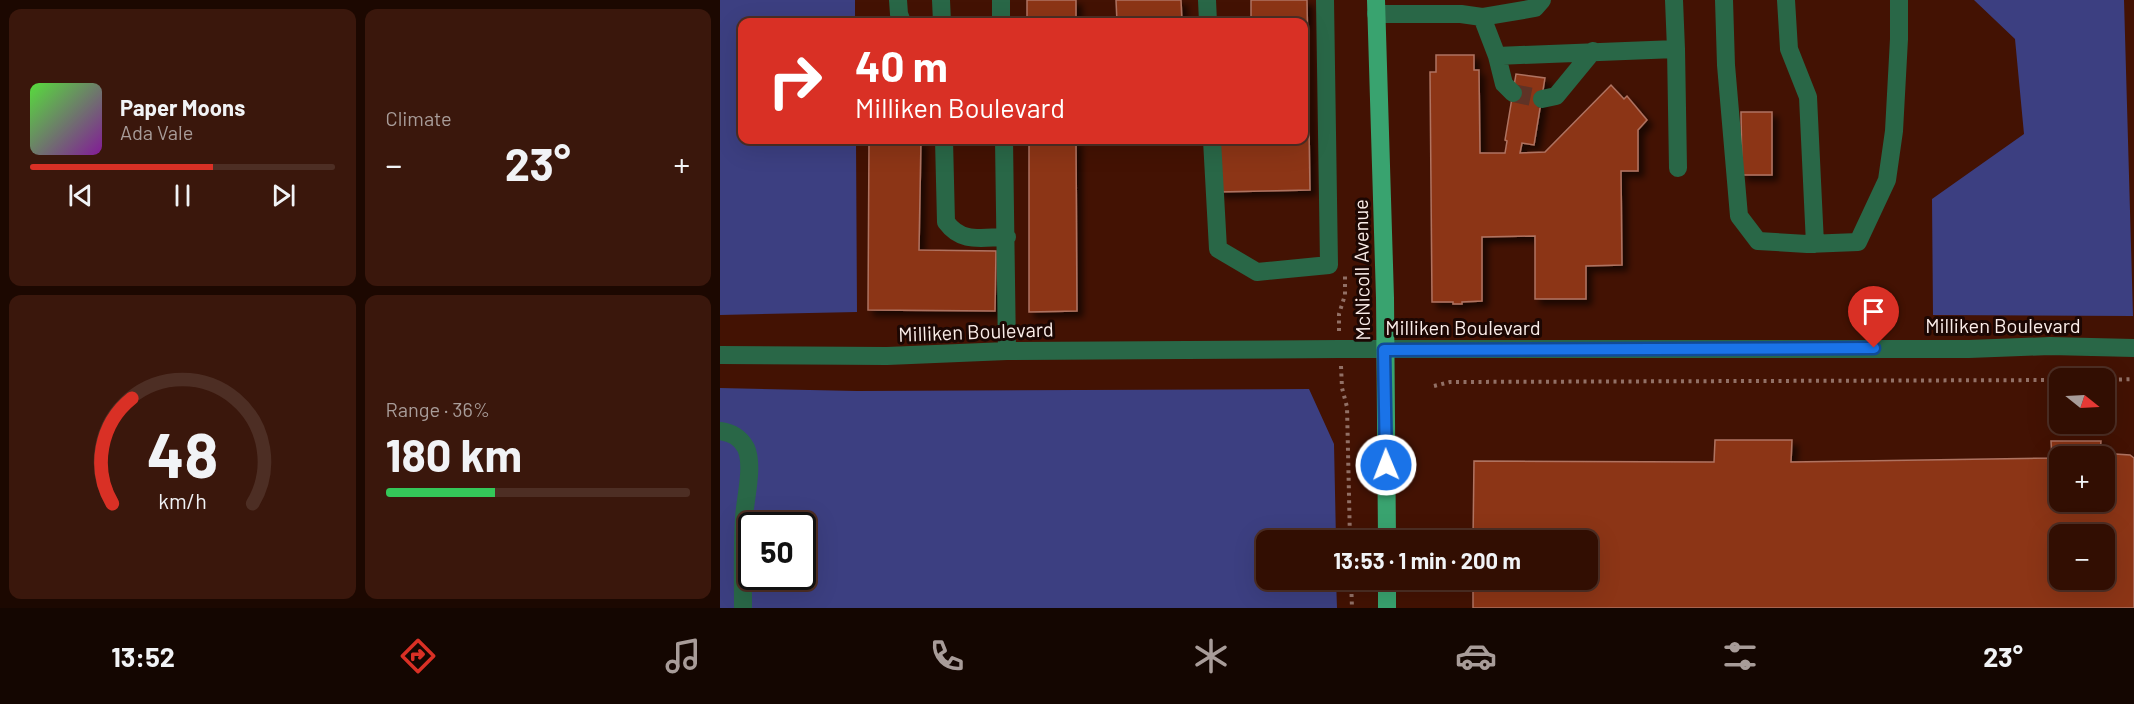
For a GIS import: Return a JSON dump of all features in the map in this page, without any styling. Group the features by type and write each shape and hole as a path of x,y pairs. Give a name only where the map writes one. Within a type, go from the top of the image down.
{"main road":[{"name":"McNicoll Avenue","path":"1376,7 1385,286 1387,530"},
{"path":"1387,590 1388,608"}],"street":[{"path":"898,0 900,18"},
{"path":"941,0 942,18"},
{"path":"1001,0 1001,18"},
{"path":"1207,0 1208,18"},
{"path":"1212,144 1218,249 1257,272 1329,265 1325,0"},
{"path":"1376,7 1482,17 1535,8 1542,0"},
{"path":"1674,0 1678,168"},
{"path":"1724,0 1726,65 1739,216 1758,241 1815,244 1858,242 1887,180 1894,131 1899,0"},
{"path":"1786,0 1789,49 1808,97 1815,244"},
{"path":"1482,17 1497,56 1504,84 1512,93"},
{"path":"1497,56 1676,49"},
{"path":"1542,99 1556,96 1593,51"},
{"path":"944,144 946,222 954,233 963,237 1007,237"},
{"path":"1004,144 1007,351"},
{"name":"Milliken Boulevard","path":"720,355 887,356 1007,351 1969,349 2050,346 2134,348"},
{"path":"720,430 738,437 747,450 749,469 744,519 743,608"}],"path":[{"path":"2115,380 2134,379"},
{"path":"1434,386 1460,382 2049,380"},
{"path":"1342,388 1347,407 1350,530"},
{"path":"1351,590 1352,608"}],"shaded area":[{"path":"720,0 855,0 855,18 738,18 738,144 856,144 857,312 720,315"},
{"path":"1974,0 2124,0 2133,316 1933,315 1932,199 2024,134 2015,39"},
{"path":"720,388 857,391 1309,389 1334,444 1336,530 1256,530 1256,590 1336,590 1337,608 720,608"}],"building":[{"path":"1027,0 1076,0 1076,18 1027,18"},
{"path":"1116,0 1181,0 1182,18 1117,18"},
{"path":"1251,0 1307,0 1307,18 1251,18"},
{"path":"1436,55 1474,55 1474,70 1479,70 1480,153 1505,153 1516,74 1545,78 1534,145 1522,143 1520,153 1545,152 1611,85 1624,99 1627,96 1647,120 1638,130 1638,171 1621,171 1622,265 1586,266 1586,299 1535,299 1535,236 1482,237 1482,301 1462,302 1462,304 1432,302 1430,72 1436,72"},
{"path":"1308,63 1310,190 1218,192 1217,144 1308,144"},
{"path":"1741,112 1772,112 1772,175 1742,175"},
{"path":"869,144 921,144 919,250 996,251 995,311 868,310"},
{"path":"1029,144 1076,144 1077,311 1029,312"},
{"path":"1715,440 1792,440 1791,462 2049,458 2049,512 2115,512 2115,454 2130,455 2134,458 2134,608 1473,608 1473,590 1598,590 1598,530 1473,530 1474,461 1714,462"},
{"path":"2051,441 2101,441 2101,446 2051,446"}],"tunnel":[{"path":"1513,93 1542,99"}],"route":[{"path":"1386,465 1384,350 1874,348"}]}
